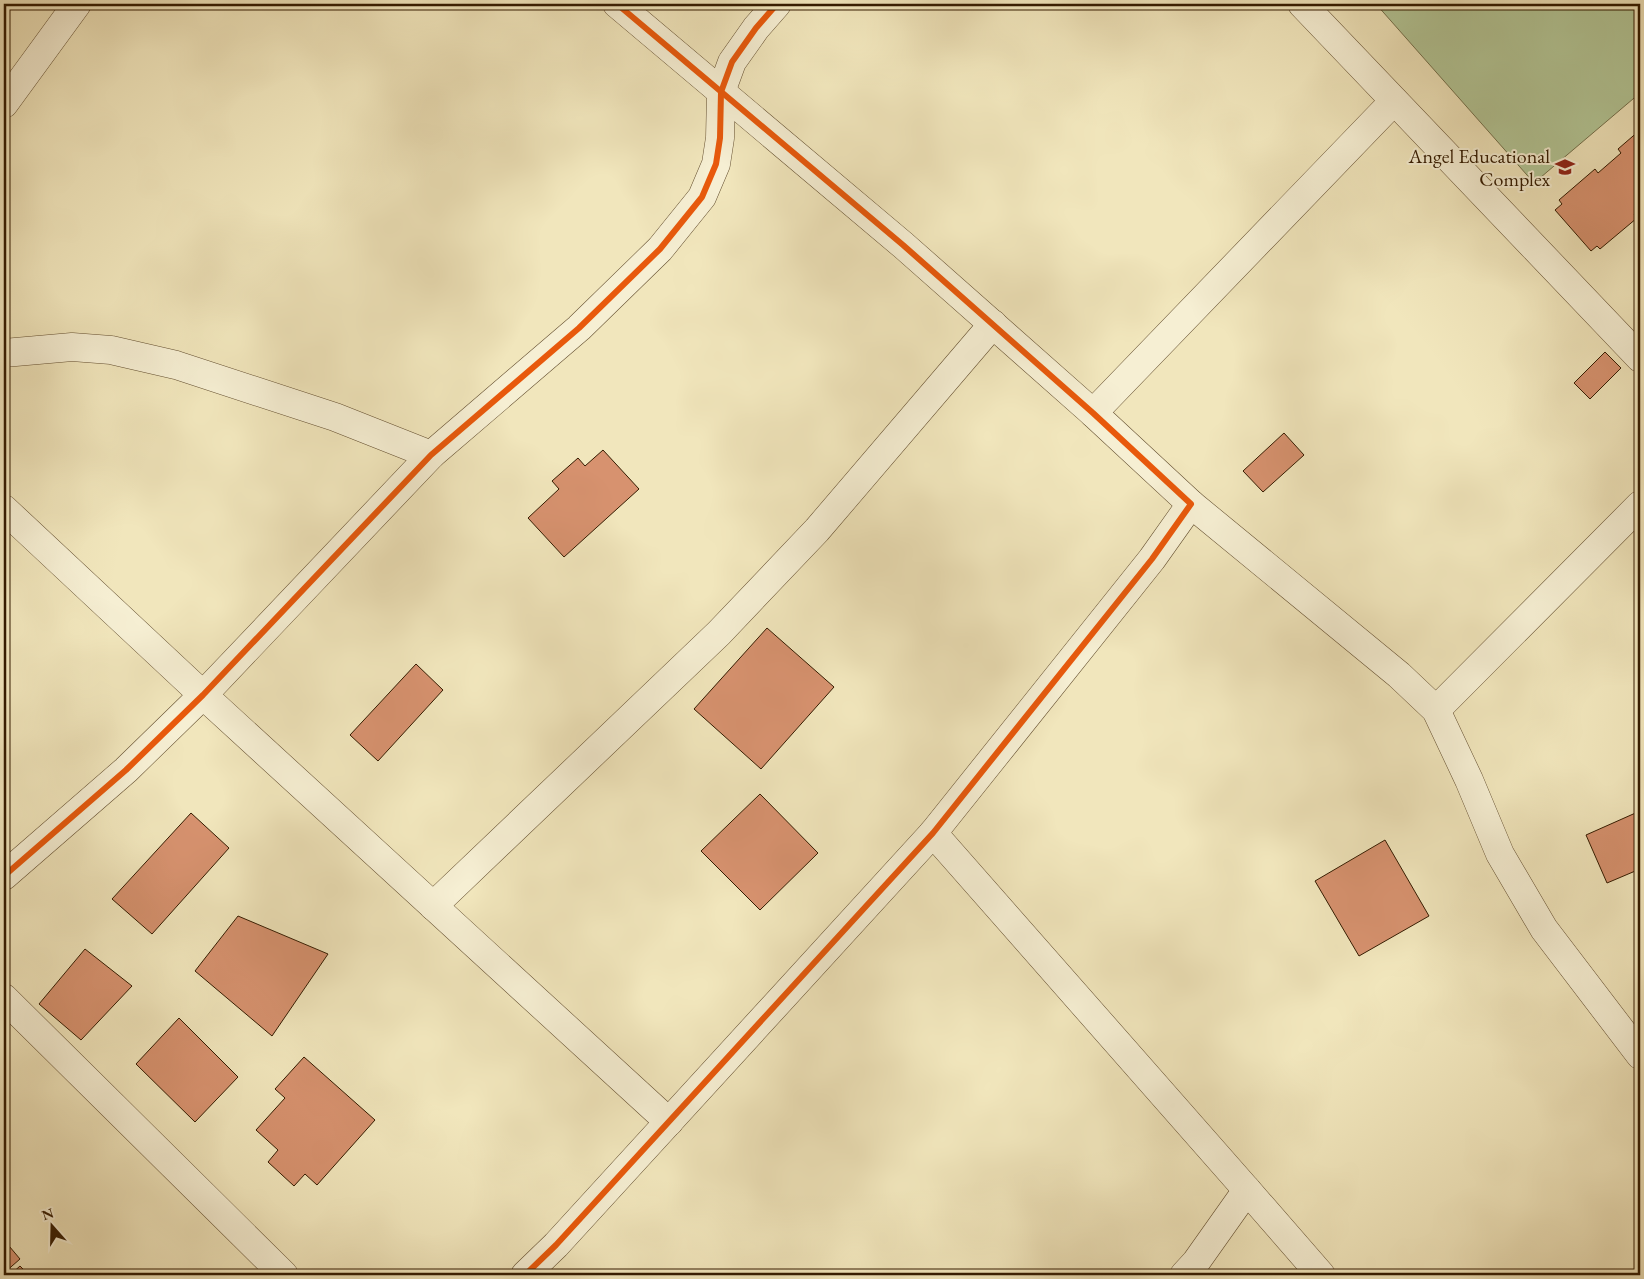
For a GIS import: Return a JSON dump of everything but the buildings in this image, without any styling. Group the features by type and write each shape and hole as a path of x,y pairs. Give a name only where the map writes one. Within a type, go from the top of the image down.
{"street":[{"path":"4,104 77,4"},
{"path":"617,4 903,245 1093,413 1191,504 1399,675 1436,710 1469,780 1500,854 1544,929 1640,1055"},
{"path":"4,876 126,770 203,695 430,455 579,328 660,249 702,197 716,164 720,138 722,92 732,62 756,28 777,4"},
{"path":"1302,4 1640,358"},
{"path":"1093,413 1394,101"},
{"path":"433,906 719,633 817,530 993,324"},
{"path":"4,353 72,347 111,350 176,365 335,417 430,455"},
{"path":"525,1275 556,1245 933,833 1152,559 1191,504"},
{"path":"1436,710 1640,505"},
{"path":"4,509 203,695 669,1122"},
{"path":"933,833 1321,1275"},
{"path":"4,998 284,1275"},
{"path":"1184,1275 1196,1262 1246,1190"}],"green space":[{"path":"1376,4 1640,4 1640,93 1534,183"}],"cycle path":[{"path":"525,1275 556,1245 933,833 1152,559 1191,504 1093,413 903,245 617,4"},
{"path":"4,876 126,770 203,695 431,455 579,328 660,249 702,197 716,164 720,138 721,92 732,62 756,28 777,4"}],"place":[{"name":"Angel Educational Complex","path":"1565,167"}]}
